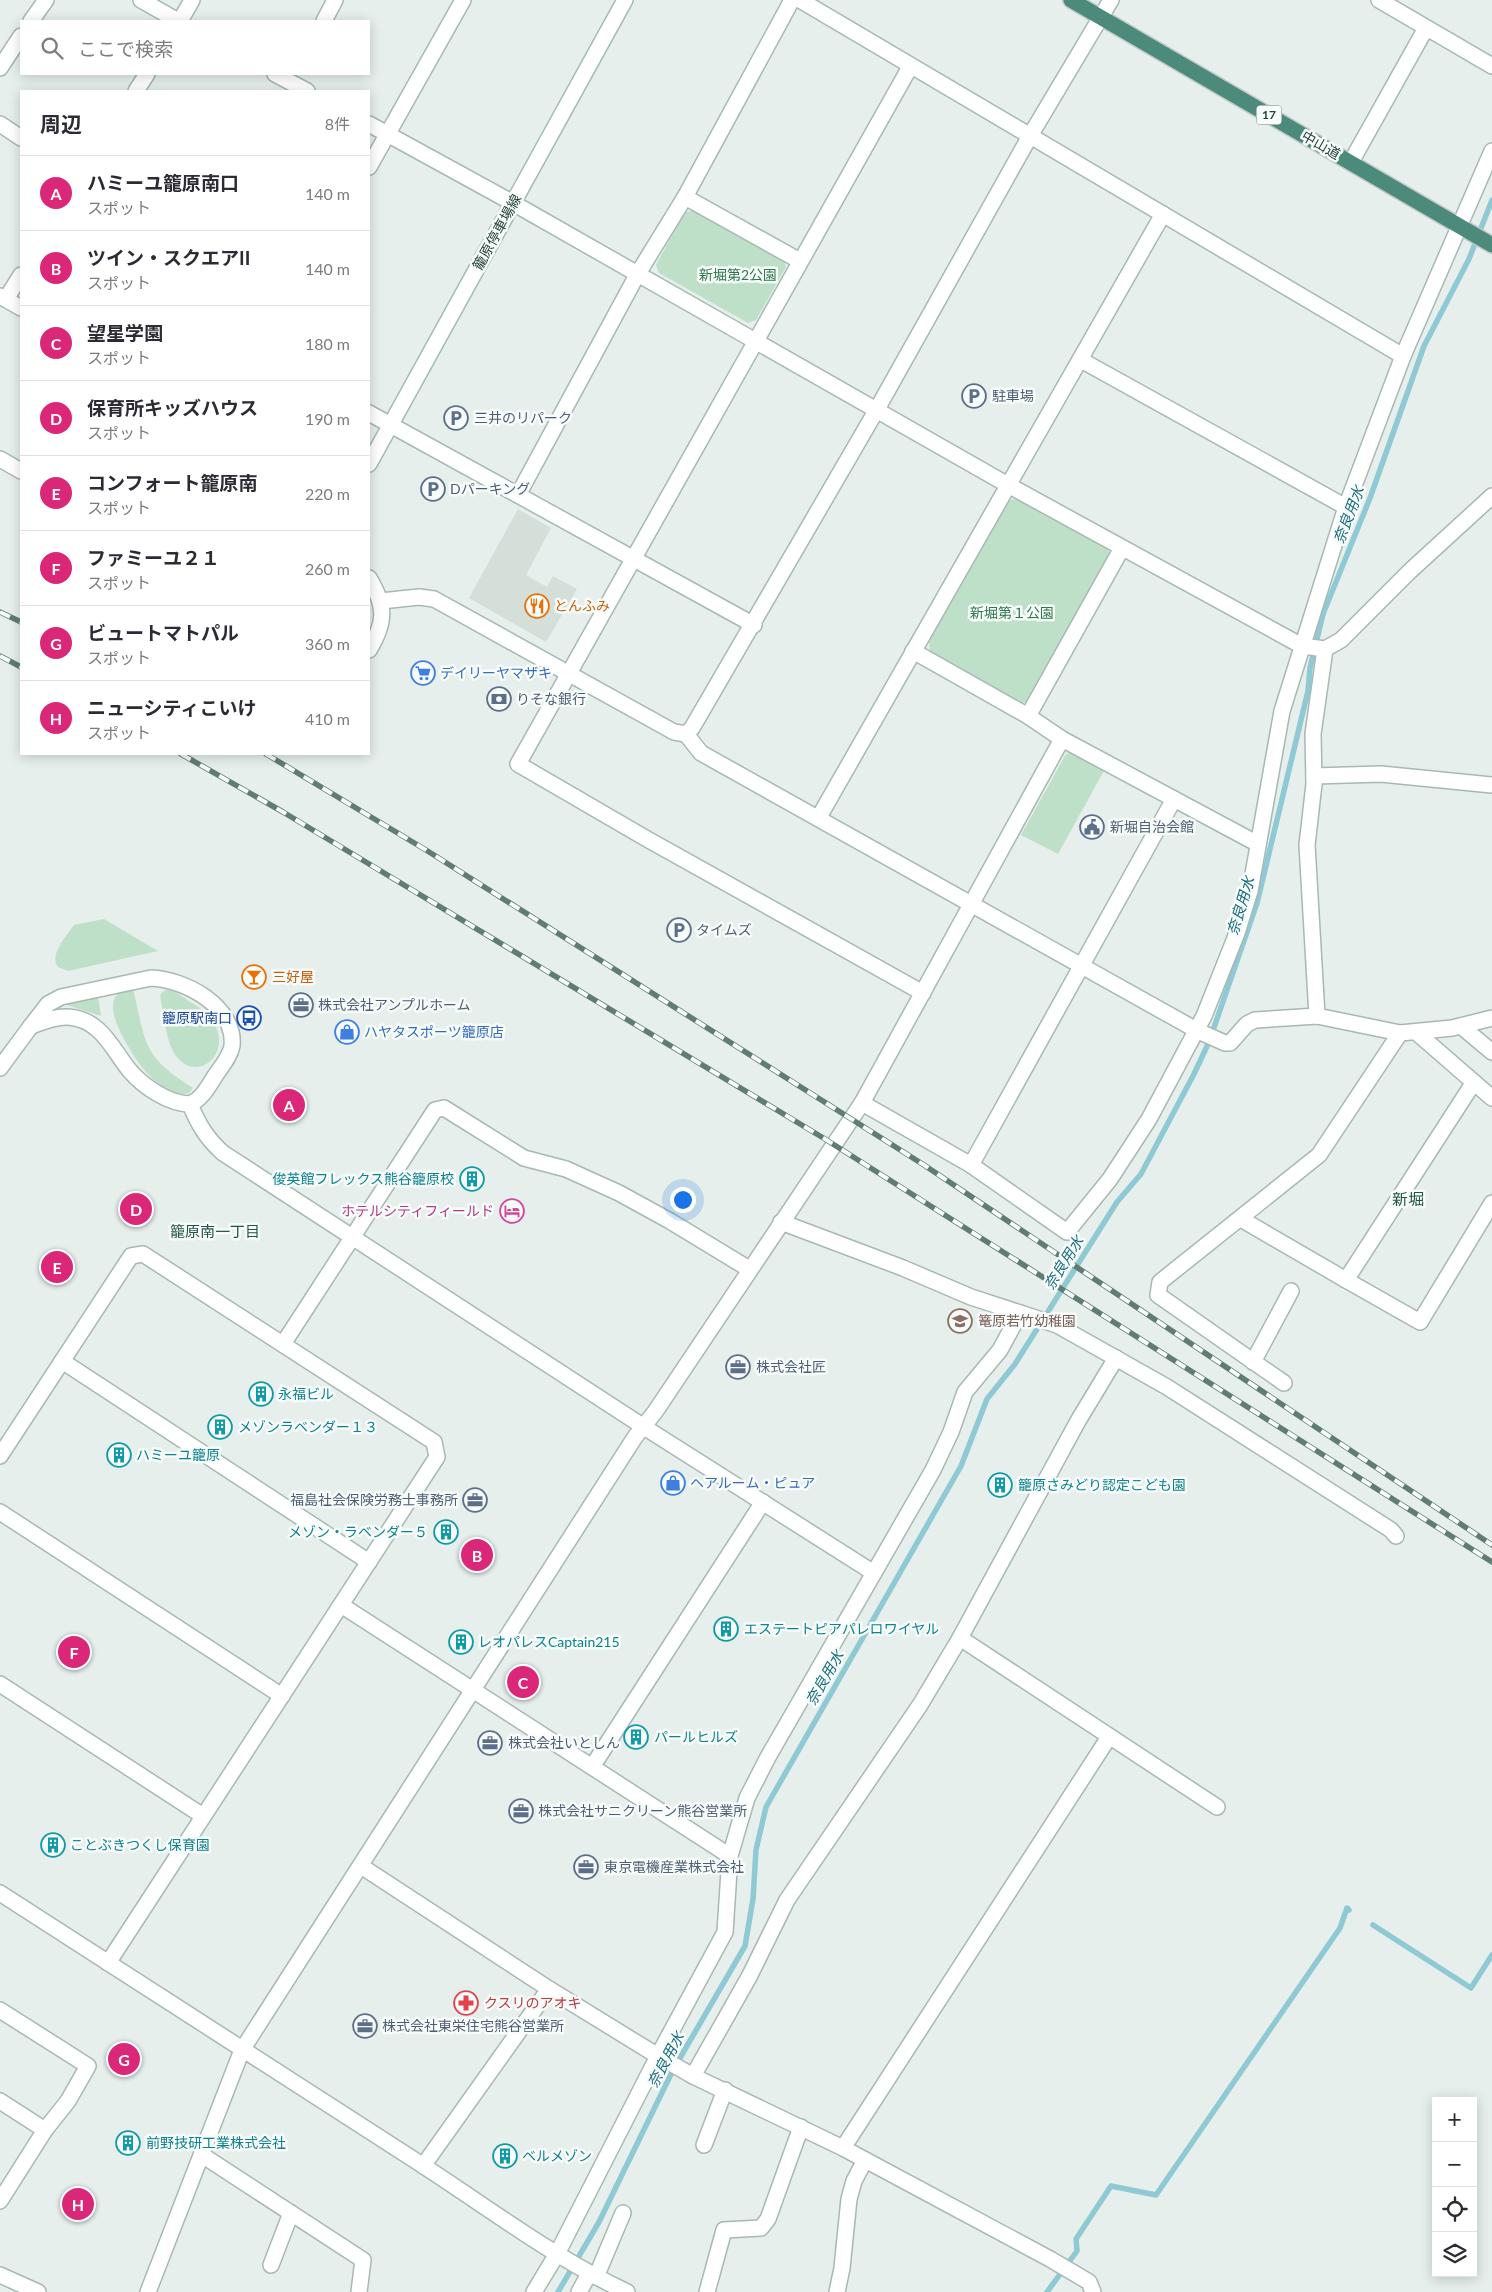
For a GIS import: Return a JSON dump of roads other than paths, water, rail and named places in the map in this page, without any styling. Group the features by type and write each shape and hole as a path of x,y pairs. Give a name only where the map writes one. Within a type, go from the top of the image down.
{"highway":[{"name":"中山道","path":"1072,0 1491,244"}],"street":[{"path":"33,20 46,0"},
{"path":"141,0 177,20"},
{"path":"180,20 192,0"},
{"path":"325,20 335,0"},
{"path":"370,165 463,0"},
{"name":"籠原停車場線","path":"370,462 626,0"},
{"path":"518,495 637,275 685,197 792,0"},
{"path":"800,0 1403,356"},
{"path":"686,734 698,722 876,411 1030,136 1111,0"},
{"path":"1379,0 1492,66"},
{"path":"1351,162 1426,28"},
{"path":"0,68 20,38"},
{"path":"910,66 518,764 647,839 923,993"},
{"path":"137,90 146,75"},
{"path":"277,75 305,90"},
{"path":"0,124 20,137"},
{"path":"370,125 513,203 1008,485 1302,646 1326,649 1341,640 1410,571 1492,496"},
{"path":"862,1103 971,1165 1067,1232 1115,1171 1149,1120 1201,1033 1237,933 1250,891 1282,711 1346,506 1403,356 1463,227 1488,185 1492,151"},
{"path":"685,197 800,261"},
{"path":"819,818 1163,214"},
{"path":"20,276 3,297 20,307"},
{"path":"1081,360 1346,506"},
{"path":"370,414 754,625"},
{"path":"0,459 20,470"},
{"path":"1028,716 1122,548"},
{"path":"370,580 381,601 380,622 375,640 370,648"},
{"path":"381,601 419,597 434,599 674,732 686,734 702,753 1201,1033 1223,1042 1230,1043 1247,1024 1255,1020 1317,1016 1400,1033 1461,1026 1492,1018"},
{"path":"1317,1016 1307,845 1314,776 1313,734 1326,649"},
{"path":"913,652 1028,716 1062,739 1258,844"},
{"path":"148,2292 242,2050 472,1689 749,1269 862,1103 1062,739"},
{"path":"1314,776 1381,774 1492,785"},
{"path":"971,1165 1174,799"},
{"path":"0,1068 31,1026 48,1004 61,997 151,978 166,978 179,982 220,1010 231,1034 232,1046 228,1057 202,1095 190,1104 172,1101 138,1078 108,1040 90,1023 80,1018 66,1016 31,1026"},
{"path":"1461,1026 1492,1052"},
{"path":"1416,1032 1492,1098"},
{"path":"1284,1383 1158,1295 1160,1282 1319,1155 1400,1033"},
{"path":"1346,1280 1474,1082"},
{"path":"190,1104 197,1122 209,1140 223,1153 644,1427 874,1573"},
{"path":"283,1344 436,1110 444,1108 524,1158 566,1169 619,1193 670,1220 749,1269"},
{"path":"1241,1219 1420,1322 1492,1203"},
{"path":"781,1222 903,1268 971,1297 1057,1324 1236,1430 1391,1530 1396,1536"},
{"path":"0,1456 131,1256 143,1254 434,1442 437,1457 108,1963"},
{"path":"1253,1362 1291,1291"},
{"path":"534,2292 557,2254 658,2056 725,1932 730,1856 747,1798 768,1756 933,1470 951,1432 965,1392 1000,1350 1024,1315"},
{"path":"693,2076 749,1977 787,1900 920,1705 960,1638 1078,1421 1116,1358"},
{"path":"62,1361 369,1562"},
{"path":"592,1767 763,1502"},
{"path":"0,1512 282,1696"},
{"path":"341,1605 730,1856"},
{"path":"960,1638 1217,1807"},
{"path":"0,1684 204,1816"},
{"path":"844,2148 1109,1736"},
{"path":"361,1866 549,1989 658,2056 693,2076 844,2148 1050,2259 1089,2282 1093,2292"},
{"path":"0,1893 557,2254 592,2276 627,2292"},
{"path":"423,2166 549,1989"},
{"path":"0,2010 88,2066 68,2101 45,2130 0,2201"},
{"path":"704,2145 725,2090"},
{"path":"0,2101 45,2130"},
{"path":"707,2292 724,2230 761,2228 768,2219 801,2127"},
{"path":"202,2155 363,2260 359,2292"},
{"path":"837,2292 842,2268 849,2199 854,2181 865,2160"},
{"path":"271,2265 291,2213"},
{"path":"579,2292 592,2276 623,2213"},
{"path":"0,2275 38,2292"}],"waterway":[{"name":"奈良用水","path":"558,2292 599,2222 673,2070 745,1946 753,1899 756,1850 766,1807 961,1466 987,1399 1015,1364 1117,1202 1141,1174 1209,1042 1257,903 1308,691 1310,668 1323,614 1370,498 1424,346 1469,259 1492,200"},
{"path":"1047,2292 1077,2251 1076,2239 1111,2186 1156,2195 1340,1928 1347,1908 1349,1910"},
{"path":"1373,1925 1471,1988 1492,1955"}],"railway":[{"path":"0,612 20,622"},
{"path":"0,656 20,666"},
{"path":"183,755 283,812 825,1139 1492,1562"},
{"path":"268,755 426,850 924,1165 1492,1545"}],"place":[{"name":"駐車場","path":"974,396"},
{"name":"三井のリパーク","path":"456,418"},
{"name":"Dパーキング","path":"433,489"},
{"name":"とんふみ","path":"537,606"},
{"name":"デイリーヤマザキ","path":"423,673"},
{"name":"りそな銀行","path":"499,699"},
{"name":"新堀自治会館","path":"1092,827"},
{"name":"タイムズ","path":"679,930"},
{"name":"三好屋","path":"254,977"},
{"name":"株式会社アンプルホーム","path":"301,1005"},
{"name":"籠原駅南口","path":"249,1018"},
{"name":"ハヤタスポーツ籠原店","path":"347,1032"},
{"name":"ハミーユ籠原南口","path":"289,1105"},
{"name":"俊英館フレックス熊谷籠原校","path":"472,1179"},
{"name":"保育所キッズハウス","path":"136,1209"},
{"name":"ホテルシティフィールド","path":"512,1211"},
{"name":"コンフォート籠原南","path":"57,1267"},
{"name":"篭原若竹幼稚園","path":"960,1321"},
{"name":"株式会社匠","path":"738,1367"},
{"name":"永福ビル","path":"261,1394"},
{"name":"メゾンラベンダー１３","path":"220,1427"},
{"name":"ハミーユ籠原","path":"119,1455"},
{"name":"ヘアルーム・ピュア","path":"673,1483"},
{"name":"籠原さみどり認定こども園","path":"1000,1485"},
{"name":"福島社会保険労務士事務所","path":"475,1500"},
{"name":"メゾン・ラベンダー５","path":"446,1532"},
{"name":"ツイン・スクエアII","path":"477,1555"},
{"name":"エステートピアパレロワイヤル","path":"726,1629"},
{"name":"レオパレスCaptain215","path":"461,1642"},
{"name":"ファミーユ２１","path":"74,1652"},
{"name":"望星学園","path":"523,1682"},
{"name":"パールヒルズ","path":"636,1737"},
{"name":"株式会社いとしん","path":"490,1743"},
{"name":"株式会社サニクリーン熊谷営業所","path":"521,1811"},
{"name":"ことぶきつくし保育園","path":"53,1845"},
{"name":"東京電機産業株式会社","path":"586,1867"},
{"name":"クスリのアオキ","path":"466,2003"},
{"name":"株式会社東栄住宅熊谷営業所","path":"365,2026"},
{"name":"ビュートマトパル","path":"124,2059"},
{"name":"前野技研工業株式会社","path":"128,2143"},
{"name":"ベルメゾン","path":"505,2156"},
{"name":"ニューシティこいけ","path":"78,2204"}],"district":[{"name":"新堀","path":"1408,1199"},
{"name":"籠原南一丁目","path":"215,1232"}],"park label":[{"name":"新堀第2公園","path":"738,275"},
{"name":"新堀第１公園","path":"1012,613"}]}
